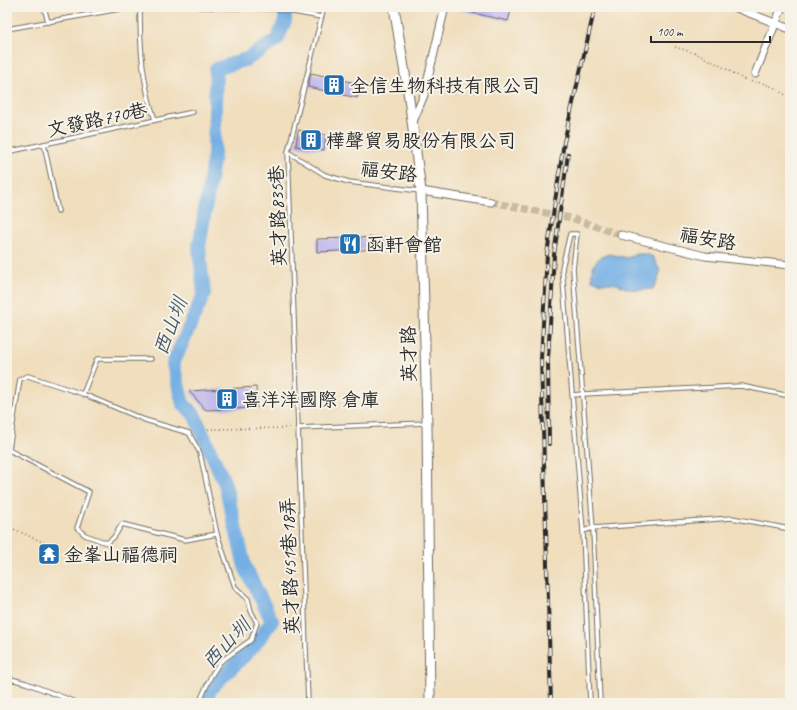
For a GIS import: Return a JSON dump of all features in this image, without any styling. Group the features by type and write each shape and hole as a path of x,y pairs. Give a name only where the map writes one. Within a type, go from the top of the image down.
{"street":[{"name":"英才路","path":"394,7 409,98 421,191 427,422 430,703"},
{"path":"412,124 424,95 445,7"},
{"path":"734,7 790,29"},
{"path":"755,74 782,7"},
{"name":"福安路","path":"421,191 491,202"},
{"name":"福安路","path":"621,235 705,256 790,265"}],"lane":[{"path":"44,7 48,22"},
{"path":"7,29 130,7"},
{"path":"140,7 140,49 148,99 155,120"},
{"path":"200,7 277,9 322,17"},
{"name":"英才路835巷","path":"298,428 288,152 324,7"},
{"name":"文發路770巷","path":"7,152 193,112"},
{"path":"44,144 58,211"},
{"name":"福安路","path":"288,152 326,175 349,182 421,191"},
{"path":"590,703 583,531 562,268 570,234 577,234 573,269 593,528 600,703"},
{"path":"83,394 97,360 151,360"},
{"path":"199,703 211,676 220,662 251,640 257,623 248,598 235,587 217,534 200,453 189,433 145,420 83,394 28,376 20,379 8,449 89,492 77,528 85,536 107,543 114,537 122,524 185,540 217,534"},
{"path":"572,396 583,394 741,386 790,396"},
{"path":"298,428 427,422"},
{"name":"英才路451巷18弄","path":"298,428 308,703"},
{"path":"583,531 593,528 732,518 790,529"},
{"path":"7,678 26,683 78,703"}],"path":[{"path":"675,47 695,53 747,81 762,83 773,87 790,98"},
{"path":"208,429 298,428"},
{"path":"7,526 47,544"}],"water":[{"path":"609,254 628,258 636,254 647,254 653,257 660,271 658,280 653,289 629,289 617,284 592,280 592,271 595,263 600,258"}],"building":[{"path":"460,7 512,7 508,21 460,10"},
{"name":"全信生物科技有限公司","path":"311,73 360,84 357,98 308,87"},
{"name":"樺聲貿易股份有限公司","path":"298,130 326,135 324,150 296,146"},
{"name":"函軒會館","path":"383,237 383,249 317,252 317,239"},
{"name":"喜洋洋國際 倉庫","path":"256,387 257,408 206,410 189,391"}],"waterway":[{"name":"西山圳","path":"205,703 211,688 254,646 272,621 245,567 225,484 194,414 183,404 173,364 204,294 199,247 214,155 216,69 247,59 277,40 285,21 285,7"}],"tunnel":[{"path":"491,202 571,218 621,235"}],"railway":[{"path":"551,703 541,359 547,254 564,142 595,7"},
{"path":"549,444 548,359 554,255 568,154"}],"place":[{"name":"全信生物科技有限公司","path":"334,85"},
{"name":"樺聲貿易股份有限公司","path":"311,140"},
{"name":"函軒會館","path":"350,244"},
{"name":"喜洋洋國際 倉庫","path":"227,399"},
{"name":"金峯山福德祠","path":"49,554"}]}
